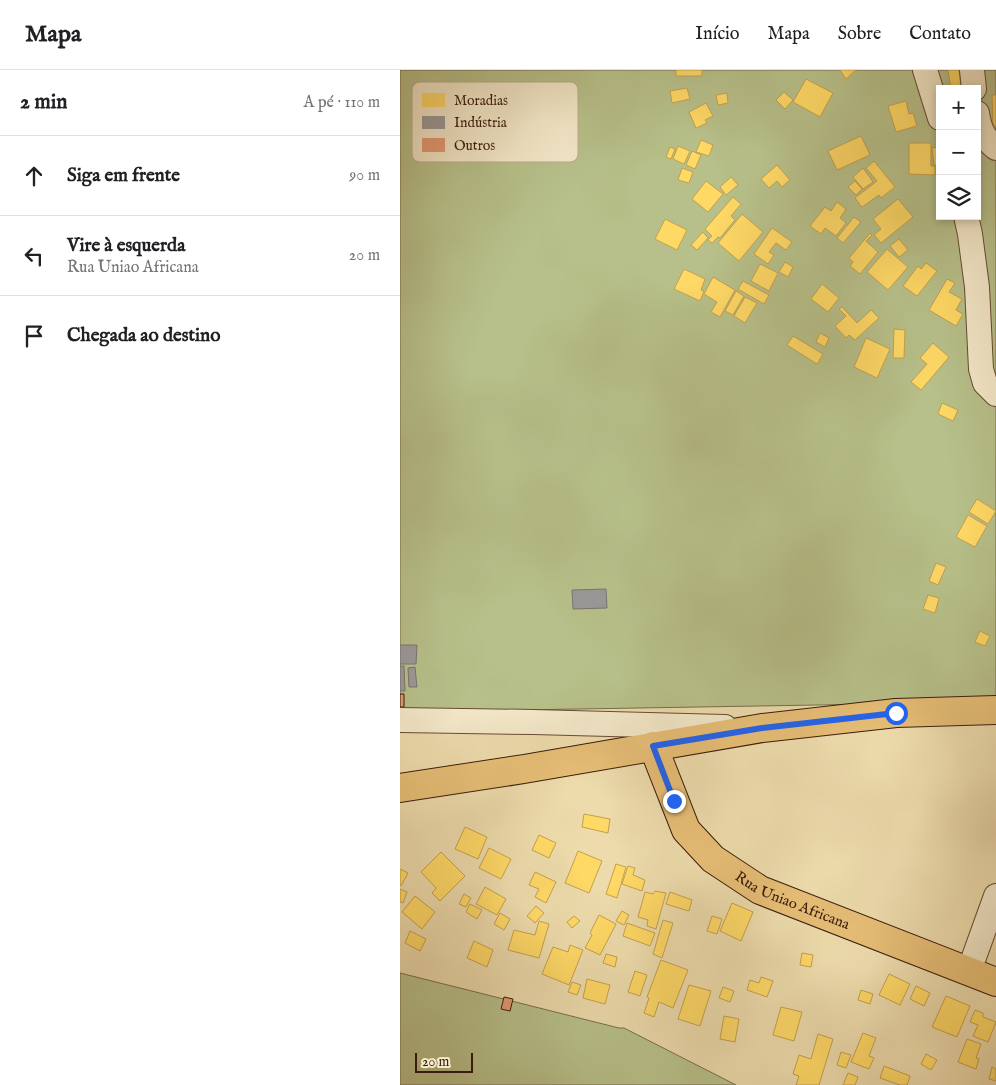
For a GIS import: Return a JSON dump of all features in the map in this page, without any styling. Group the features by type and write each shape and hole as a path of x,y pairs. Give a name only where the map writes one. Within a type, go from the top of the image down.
{"main road":[{"path":"400,788 524,769 762,728 896,713 996,710"},
{"name":"Rua Uniao Africana","path":"653,746 686,830 712,859 760,890 996,982"}],"street":[{"path":"925,70 936,105"},
{"path":"972,70 974,85"},
{"path":"981,128 987,141 996,148"},
{"path":"967,220 977,286 981,369 985,383 996,394"},
{"path":"400,720 762,728"},
{"path":"969,971 996,896"}],"green space":[{"path":"400,70 996,70 996,702 400,712"},
{"path":"400,973 624,1028 736,1085 400,1085"}],"building: Moradias":[{"path":"676,70 702,70 702,76 676,76"},
{"path":"840,70 856,70 846,79"},
{"path":"948,70 959,70 961,85 950,85"},
{"path":"806,79 833,93 820,117 793,102"},
{"path":"687,88 690,99 672,103 670,91"},
{"path":"784,92 793,100 785,109 776,100"},
{"path":"727,93 728,103 718,105 716,95"},
{"path":"992,95 996,95 996,126 993,126"},
{"path":"906,101 909,114 913,113 917,126 896,132 888,106"},
{"path":"706,103 713,116 705,120 707,123 696,128 689,112"},
{"path":"861,136 870,155 837,170 828,151"},
{"path":"701,140 713,145 709,156 696,152"},
{"path":"909,143 931,143 931,166 935,166 935,175 909,174"},
{"path":"678,146 690,151 684,164 673,159"},
{"path":"670,147 675,149 671,159 666,157"},
{"path":"932,148 936,148 936,165 934,165"},
{"path":"692,151 701,155 695,169 686,165"},
{"path":"874,161 895,187 881,198 879,195 862,207 855,198 877,181 866,168"},
{"path":"777,165 790,180 782,187 777,181 769,188 761,179"},
{"path":"682,168 693,172 689,183 678,180"},
{"path":"863,168 873,182 863,189 853,177"},
{"path":"731,177 738,185 726,195 720,187"},
{"path":"706,181 723,194 708,212 692,199"},
{"path":"855,181 862,189 856,195 848,187"},
{"path":"733,197 741,204 731,216 735,220 720,238 718,237 712,243 708,240 712,236 705,229"},
{"path":"898,199 913,217 881,243 874,235 881,229 873,219"},
{"path":"837,202 846,209 840,218 846,223 836,236 825,228 821,234 810,226 825,207 831,211"},
{"path":"742,214 763,232 739,261 718,243"},
{"path":"854,217 861,222 843,243 837,238"},
{"path":"665,219 687,230 677,250 655,239"},
{"path":"772,228 792,242 786,250 776,243 769,252 774,255 768,264 754,254"},
{"path":"703,232 708,238 697,250 691,245"},
{"path":"870,233 872,235 866,241 878,252 860,274 850,266 853,262 849,258"},
{"path":"899,239 908,250 899,257 890,246"},
{"path":"887,249 908,267 888,290 867,272"},
{"path":"785,262 793,267 788,277 779,272"},
{"path":"926,263 937,271 917,296 903,286 918,266 921,269"},
{"path":"760,264 778,273 769,291 751,281"},
{"path":"684,269 705,279 701,290 704,291 700,301 674,289"},
{"path":"713,277 735,290 720,317 711,312 717,302 704,294"},
{"path":"947,279 955,283 949,292 962,299 956,310 963,314 956,326 929,310"},
{"path":"743,281 769,295 764,304 738,289"},
{"path":"822,284 839,298 828,312 811,299"},
{"path":"736,291 744,296 733,315 725,311"},
{"path":"745,297 757,303 745,323 734,316"},
{"path":"842,307 857,323 871,310 879,318 855,340 849,335 846,338 835,326 846,316 839,309"},
{"path":"894,329 905,330 904,358 893,358"},
{"path":"820,333 829,338 825,347 816,342"},
{"path":"793,336 823,354 817,364 787,345"},
{"path":"866,338 890,349 877,378 854,367"},
{"path":"933,343 949,357 921,390 911,382 927,364 920,358"},
{"path":"942,403 958,410 953,421 938,414"},
{"path":"977,499 996,511 988,524 969,512"},
{"path":"968,515 987,526 975,547 956,537"},
{"path":"936,563 946,567 938,585 929,581"},
{"path":"928,595 939,598 935,613 923,609"},
{"path":"980,631 990,636 985,646 975,642"},
{"path":"584,814 610,819 608,833 582,827"},
{"path":"465,827 487,837 478,859 455,849"},
{"path":"539,835 556,843 549,858 532,850"},
{"path":"489,848 511,859 501,879 479,868"},
{"path":"578,851 602,861 589,893 565,883"},
{"path":"441,852 465,876 440,901 432,893 436,888 421,872"},
{"path":"616,864 626,867 617,898 606,894"},
{"path":"628,866 635,868 633,875 645,880 642,891 622,884"},
{"path":"400,869 408,873 401,886 400,885"},
{"path":"535,872 556,882 546,903 535,897 539,889 529,885"},
{"path":"485,887 506,899 497,915 476,904"},
{"path":"400,889 407,892 403,903 400,902"},
{"path":"655,891 666,893 656,929 647,926 648,920 638,917 645,892 653,894"},
{"path":"670,892 692,900 689,911 666,904"},
{"path":"464,894 471,898 466,907 459,904"},
{"path":"415,896 435,912 422,929 402,912"},
{"path":"732,903 753,912 741,941 720,931"},
{"path":"470,904 482,910 477,919 466,912"},
{"path":"536,906 544,913 535,923 527,916"},
{"path":"622,911 629,915 624,925 616,921"},
{"path":"500,913 510,919 504,930 494,924"},
{"path":"599,915 616,924 600,955 585,948"},
{"path":"574,916 580,921 572,928 567,922"},
{"path":"712,916 722,919 717,934 707,931"},
{"path":"663,920 673,923 662,958 653,954"},
{"path":"539,921 549,924 539,958 508,950 514,930 535,935"},
{"path":"627,923 655,933 650,946 623,936"},
{"path":"410,931 426,939 420,951 405,943"},
{"path":"474,941 493,950 487,967 467,958"},
{"path":"570,945 583,950 569,985 542,974 553,947 568,952"},
{"path":"802,953 813,955 811,967 800,965"},
{"path":"606,954 617,957 615,967 603,963"},
{"path":"661,960 688,970 673,1008 659,1002 654,1017 644,1013 649,998 647,997"},
{"path":"635,971 647,975 640,996 628,992"},
{"path":"889,974 910,984 900,1005 879,995"},
{"path":"761,977 773,981 767,997 747,990 750,980 759,983"},
{"path":"587,979 610,985 605,1004 583,998"},
{"path":"572,982 581,985 577,995 568,992"},
{"path":"689,985 711,991 700,1026 678,1019"},
{"path":"916,986 930,993 924,1006 910,999"},
{"path":"723,987 734,991 730,1002 719,998"},
{"path":"861,990 873,994 870,1004 858,1000"},
{"path":"946,996 970,1006 957,1037 932,1027"},
{"path":"781,1007 802,1012 794,1041 773,1035"},
{"path":"975,1010 983,1013 983,1017 996,1022 988,1042 973,1036 978,1025 970,1022"},
{"path":"724,1016 739,1019 735,1042 720,1039"},
{"path":"863,1033 876,1038 869,1056 874,1058 869,1069 851,1062"},
{"path":"818,1034 833,1039 819,1085 796,1085 799,1076 793,1074 799,1055 811,1059"},
{"path":"967,1039 981,1044 976,1058 979,1059 976,1069 958,1062"},
{"path":"841,1052 851,1055 846,1068 837,1065"},
{"path":"926,1054 937,1060 931,1070 921,1064"},
{"path":"884,1066 910,1076 907,1085 900,1085 880,1078"},
{"path":"992,1067 996,1069 996,1081 989,1079"},
{"path":"848,1073 858,1077 855,1085 843,1085"}],"building: Indústria":[{"path":"606,589 607,608 573,609 572,590"},
{"path":"400,645 417,645 416,664 400,664"},
{"path":"400,666 404,666 405,691 400,691"},
{"path":"415,667 417,687 409,687 408,668"}],"building: Outros":[{"path":"400,694 404,694 404,707 400,707"},
{"path":"504,997 513,999 510,1011 501,1009"}],"route":[{"path":"674,801 653,746 762,728 896,713"}]}
